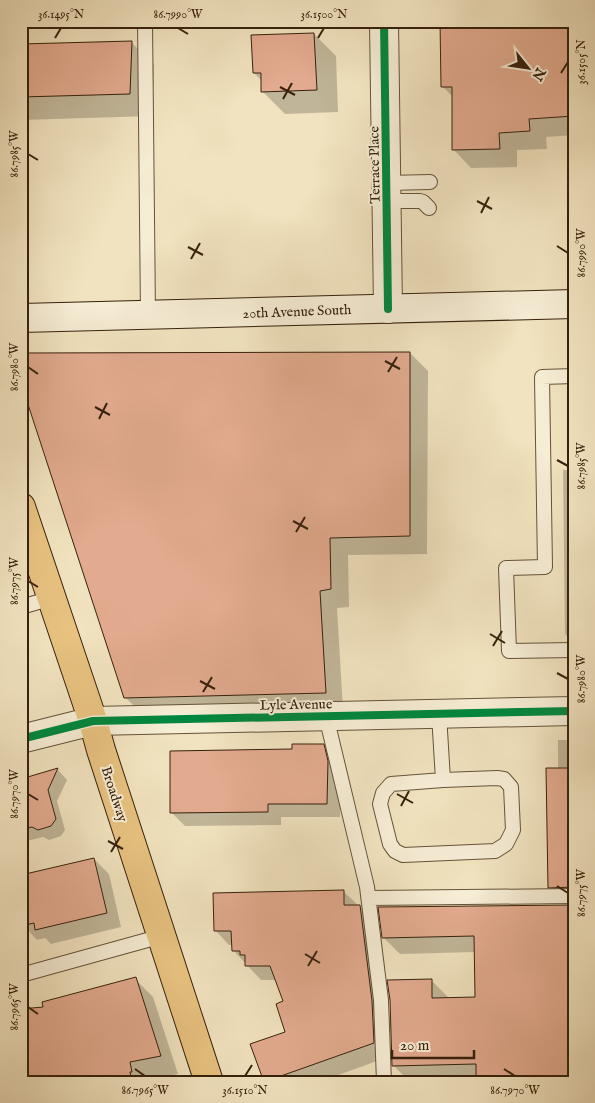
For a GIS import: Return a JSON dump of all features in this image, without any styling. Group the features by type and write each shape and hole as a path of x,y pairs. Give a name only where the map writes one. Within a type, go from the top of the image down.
{"main road":[{"name":"Broadway","path":"21,507 93,721 209,1082"}],"street":[{"name":"Terrace Place","path":"384,21 388,309"},
{"name":"20th Avenue South","path":"21,318 574,304"},
{"name":"Lyle Avenue","path":"21,739 93,721 574,711"}],"lane":[{"path":"145,21 148,315"},
{"path":"386,192 430,182"},
{"path":"386,192 423,202 429,208"},
{"path":"574,376 542,377 545,567 506,568 509,651 574,650"},
{"path":"21,607 52,598"},
{"path":"439,714 442,780"},
{"path":"326,716 362,862 368,898 381,1000 384,1082"},
{"path":"504,779 511,787 513,830 506,844 495,851 403,855 394,851 390,844 380,804 383,793 392,784 442,780 504,779"},
{"path":"368,898 574,896"},
{"path":"21,975 162,936"}],"building":[{"path":"440,21 574,21 574,116 529,119 530,131 499,133 500,149 452,150 452,87 441,87"},
{"path":"314,33 317,90 261,92 261,73 253,73 251,35"},
{"path":"132,41 130,94 21,97 21,44"},
{"path":"410,352 410,536 330,538 331,589 320,591 326,693 124,698 21,383 21,353"},
{"path":"292,744 324,744 328,761 327,804 268,804 268,812 170,813 170,751 292,749"},
{"path":"58,768 48,790 56,819 51,826 38,830 32,827 21,830 21,779"},
{"path":"546,768 574,768 574,887 548,888"},
{"path":"94,858 107,913 35,930 34,923 21,926 21,875"},
{"path":"344,890 344,905 360,905 372,1001 374,1043 264,1082 250,1044 285,1032 276,1004 283,1001 270,966 245,966 245,955 240,955 240,951 232,951 231,931 214,931 213,893"},
{"path":"574,905 574,1076 476,1078 476,1064 392,1066 390,1000 387,980 432,979 432,998 475,997 474,936 382,938 378,907"},
{"path":"136,977 161,1056 130,1062 131,1077 69,1082 21,1082 21,1009 43,1007 42,1002"}],"cycle path":[{"path":"384,21 388,309"},
{"path":"21,739 93,721 574,711"}]}
